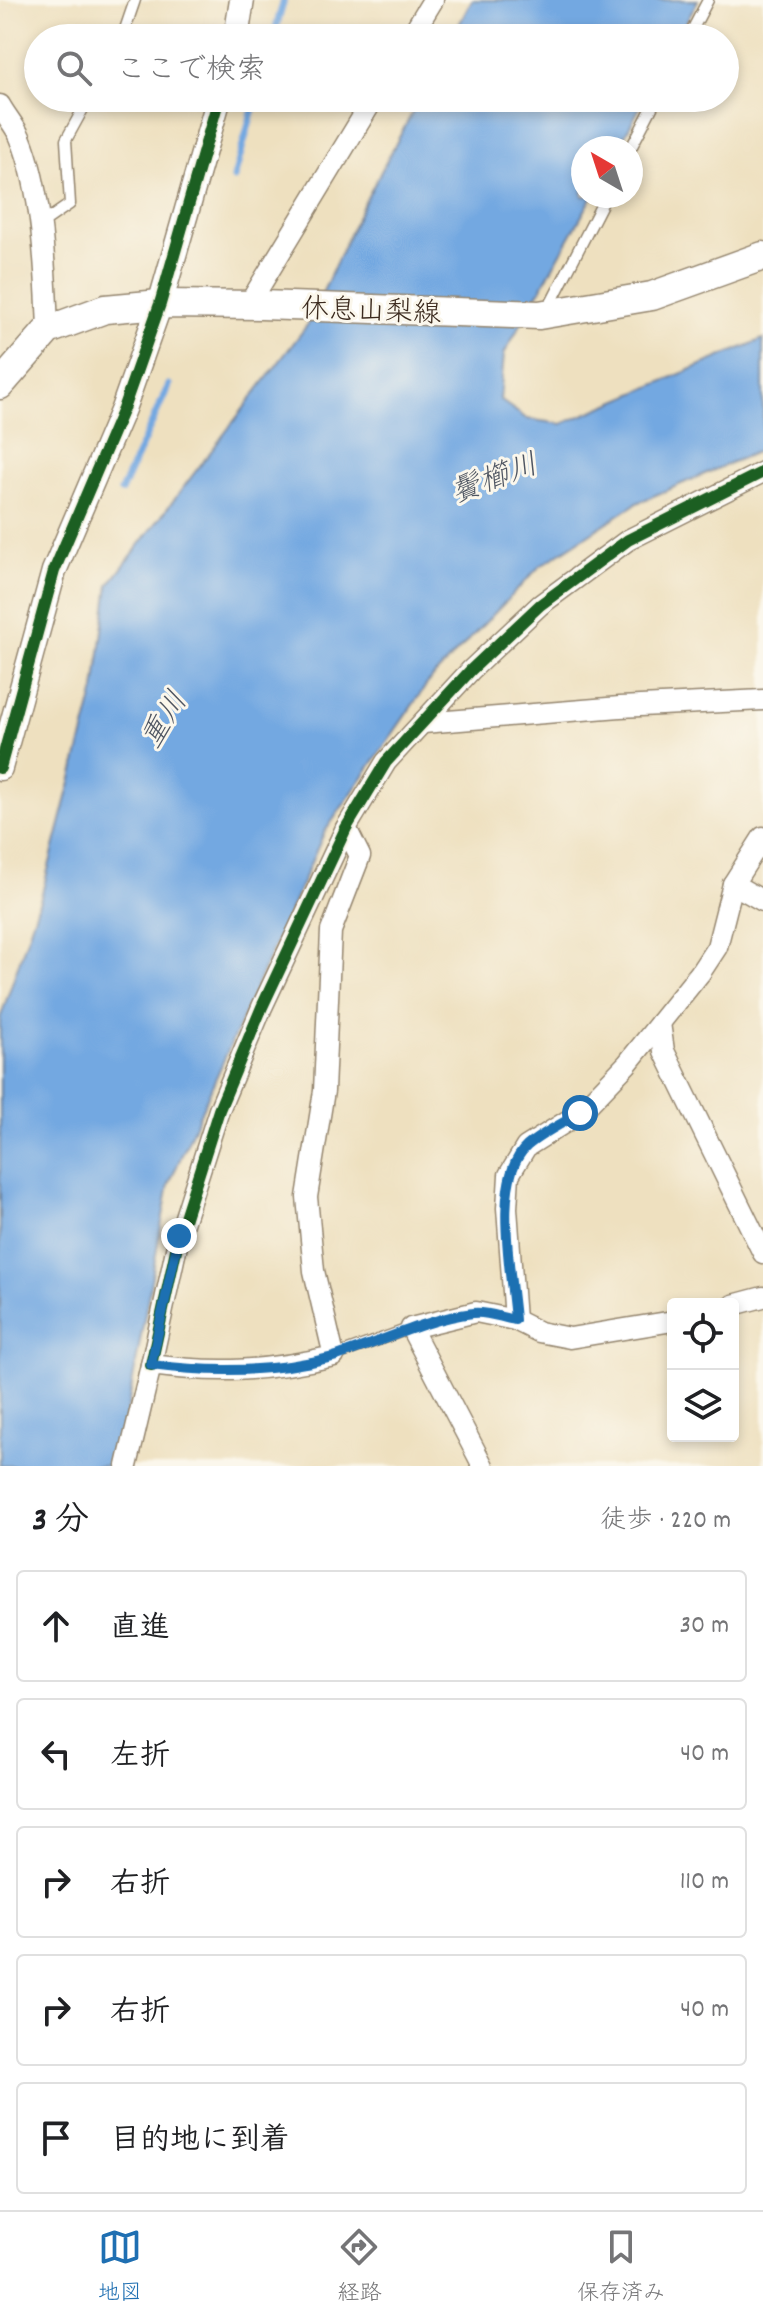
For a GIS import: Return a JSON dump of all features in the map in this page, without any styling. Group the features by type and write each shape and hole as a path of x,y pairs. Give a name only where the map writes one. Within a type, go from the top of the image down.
{"main road":[{"name":"休息山梨線","path":"0,385 48,330 105,309 160,304 256,304 542,314 652,296 763,256"}],"street":[{"path":"238,24 242,0"},
{"path":"418,24 433,0"},
{"path":"0,105 20,138 45,253 48,330"},
{"path":"0,768 54,571 123,409 160,304 215,112"},
{"path":"256,304 366,112"},
{"path":"127,1466 179,1236 219,1110 262,1007 346,828 386,762 471,670 565,586 628,540 763,472"},
{"path":"423,723 620,707 763,700"},
{"path":"151,1365 198,1371 274,1370 334,1356 314,1271 307,1197 324,1091 331,931 360,856 346,828"},
{"path":"515,1320 507,1208 509,1175 526,1147 580,1113 660,1023 717,947 733,884 763,837"},
{"path":"733,884 763,901"},
{"path":"660,1023 664,1051 763,1253"},
{"path":"739,1303 763,1297"},
{"path":"483,1466 411,1328 476,1312 515,1320 539,1332 570,1338 667,1322"}],"lane":[{"path":"127,24 135,0"},
{"path":"695,24 708,0"},
{"path":"39,225 70,204 66,140 81,112"},
{"path":"637,136 650,112"},
{"path":"542,314 599,208"},
{"path":"334,1356 411,1328"}],"water":[{"path":"472,0 698,0 685,24 459,24"},
{"path":"413,112 637,112 624,136 571,136 571,208 586,208 504,354 500,400 527,419 562,424 763,339 763,449 637,503 539,567 430,680 324,833 169,1184 117,1466 0,1466 0,1019 41,897 95,690 109,585 308,324 360,211"}],"waterway":[{"path":"277,24 284,0"},
{"path":"234,178 252,112"},
{"path":"121,491 169,385"}],"cycle path":[{"path":"0,768 54,571 123,409 160,304 215,112"},
{"path":"151,1365 179,1236 219,1110 262,1007 346,828 386,762 471,670 540,605 628,540 763,472"}],"route":[{"path":"179,1236 151,1365 198,1371 274,1370 334,1356 411,1328 476,1312 515,1320 507,1208 509,1175 526,1147 580,1113"}],"water label":[{"name":"鬢櫛川","path":"494,477"},
{"name":"重川","path":"163,719"}]}
